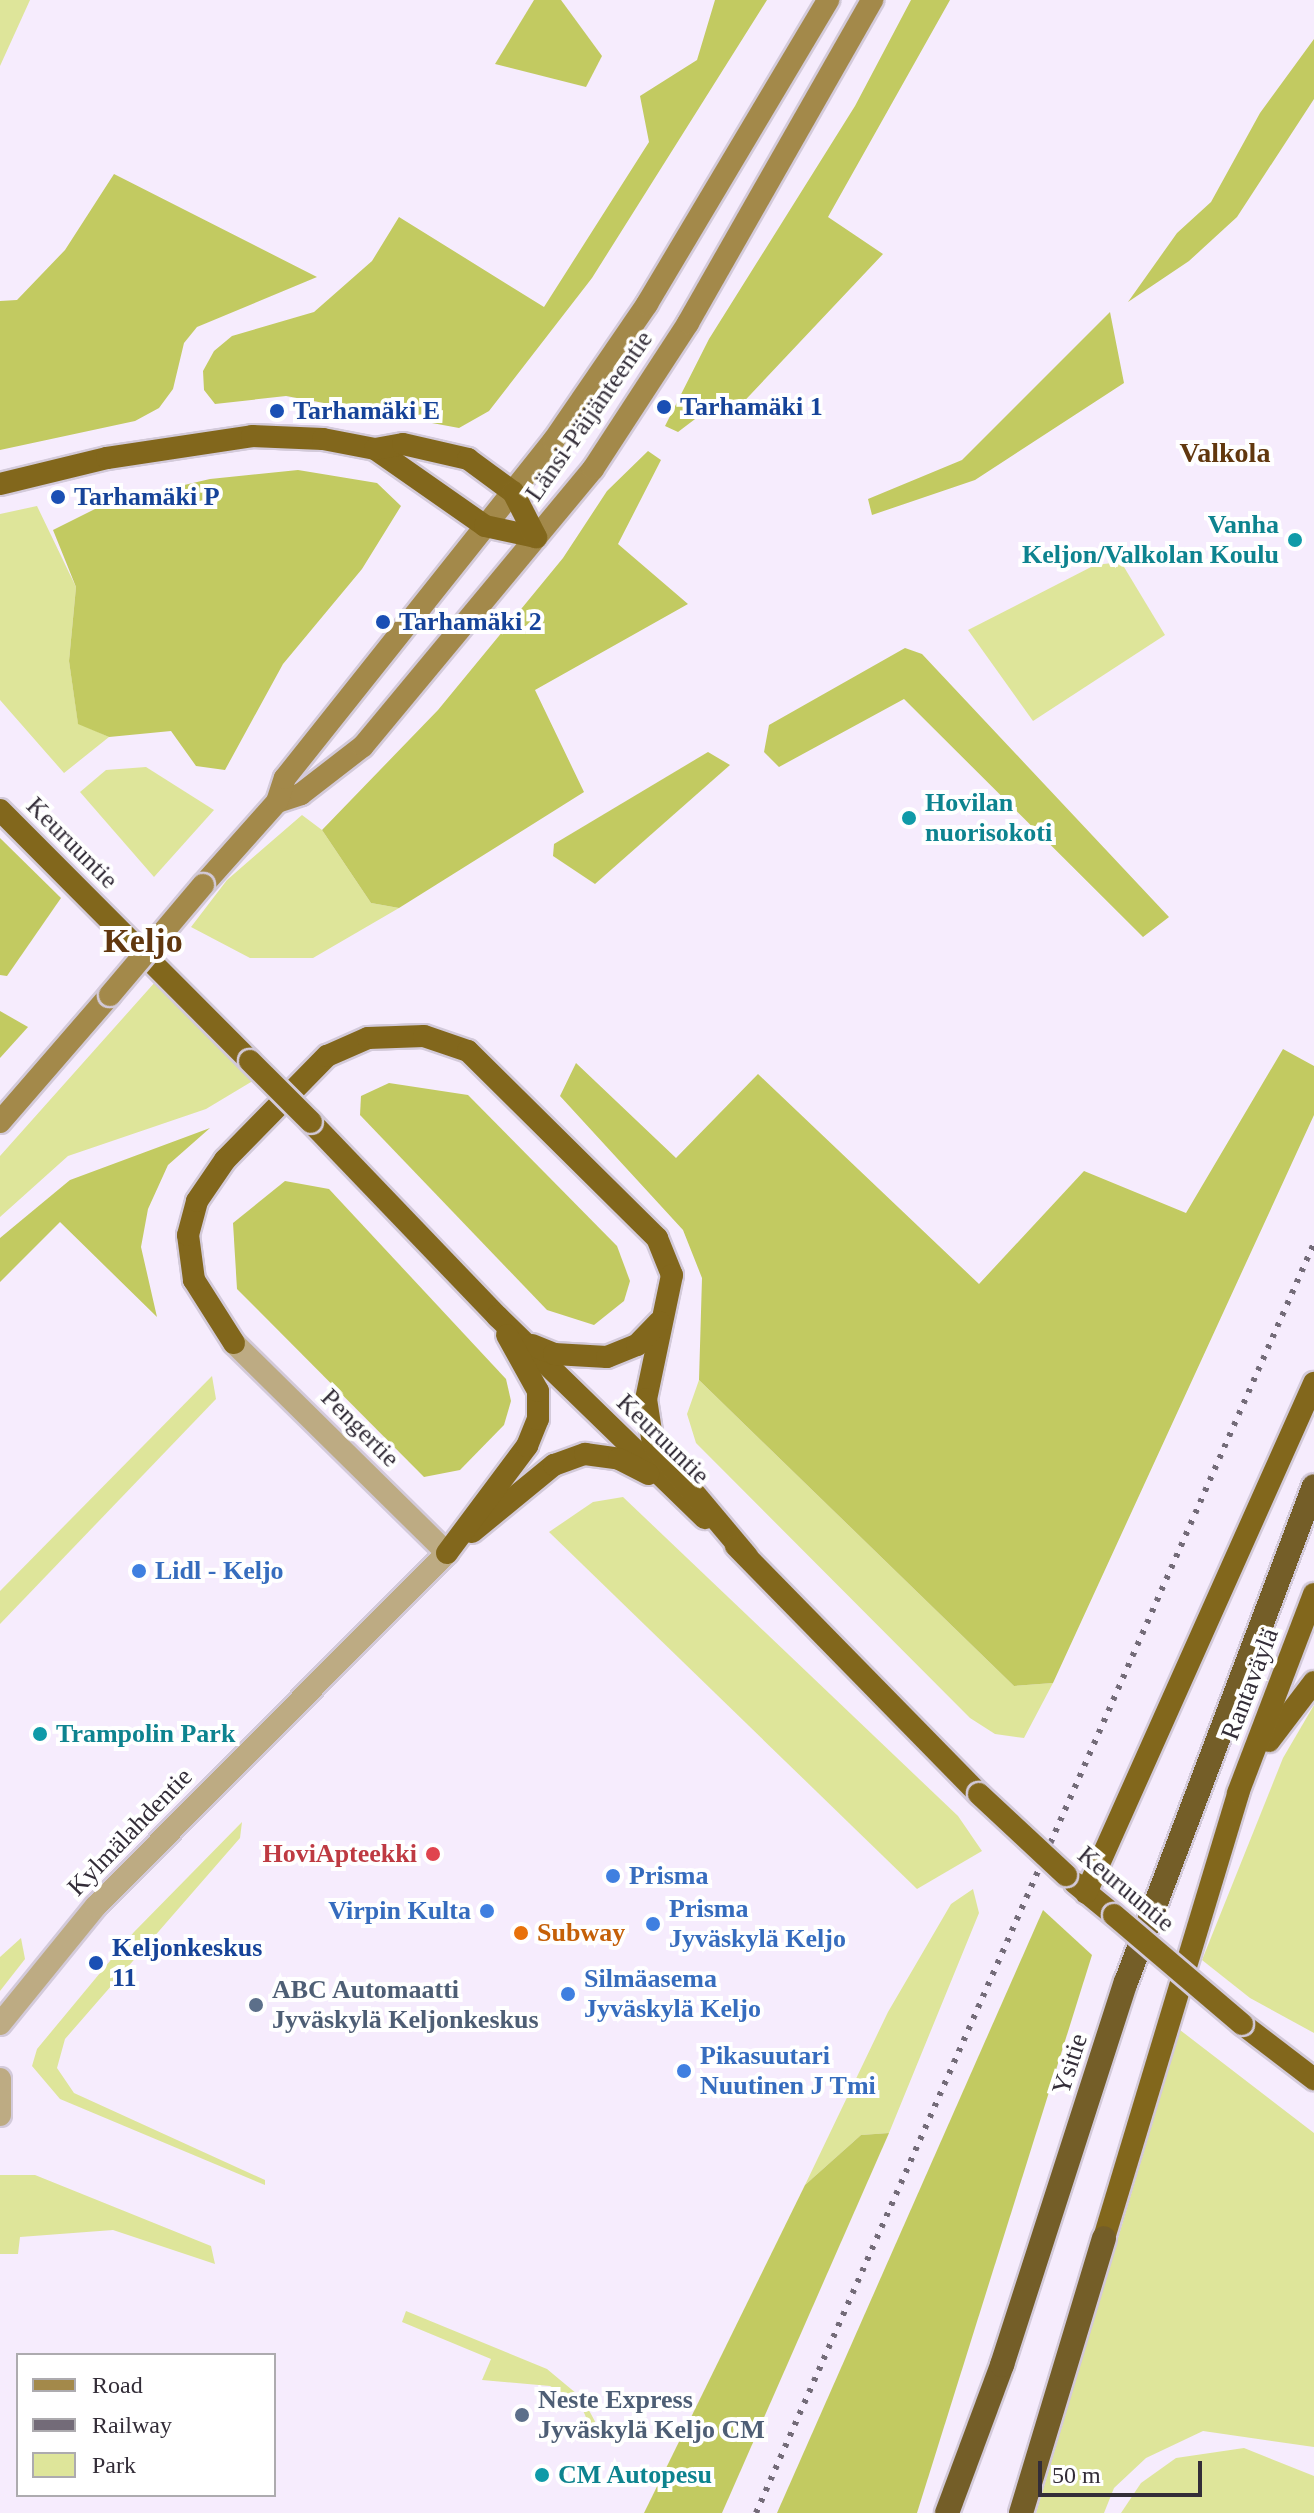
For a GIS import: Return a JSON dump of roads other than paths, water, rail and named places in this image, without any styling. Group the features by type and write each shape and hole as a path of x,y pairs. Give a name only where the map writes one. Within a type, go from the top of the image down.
{"highway":[{"path":"0,484 123,455 252,436 323,439 375,449 403,444 468,459 513,492 536,537"},
{"path":"375,449 485,526 536,537"},
{"name":"Keuruuntie","path":"0,810 311,1122 497,1316 668,1484 747,1556 979,1794 1086,1893 1242,2024 1314,2079"},
{"path":"234,1343 194,1280 188,1235 197,1201 225,1160 327,1056 368,1038 424,1036 468,1051 657,1238 672,1275 646,1399 653,1444 747,1556"},
{"path":"527,1344 554,1354 607,1357 637,1345 665,1315"},
{"path":"447,1553 527,1446 538,1419 538,1391 497,1316"},
{"path":"1086,1893 1314,1383"},
{"path":"447,1553 554,1465 585,1454 619,1459 668,1484"},
{"name":"Rantaväylä","path":"1254,1636 1314,1486"},
{"name":"Rantaväylä","path":"1238,1793 1314,1594"},
{"name":"Ysitie","path":"947,2513 1002,2365 1126,1982 1254,1636"},
{"path":"1021,2513 1238,1793 1288,1708 1314,1682"}],"main road":[{"name":"Länsi-Päijänteentie","path":"0,1122 277,802 285,778 513,492 647,304 828,0"},
{"name":"Länsi-Päijänteentie","path":"277,802 301,794 363,746 593,469 688,323 872,0"}],"street":[{"name":"Pengertie","path":"234,1343 447,1553"},
{"name":"Kylmälahdentie","path":"0,2024 96,1906 447,1553"},
{"path":"0,2079 0,2115"}],"railway":[{"path":"756,2513 1314,1243"}],"place":[{"name":"Tarhamäki 1","path":"664,407"},
{"name":"Tarhamäki E","path":"277,411"},
{"name":"Tarhamäki P","path":"58,497"},
{"name":"Vanha Keljon/Valkolan Koulu","path":"1295,540"},
{"name":"Tarhamäki 2","path":"383,622"},
{"name":"Hovilan nuorisokoti","path":"909,818"},
{"name":"Lidl - Keljo","path":"139,1571"},
{"name":"Trampolin Park","path":"40,1734"},
{"name":"HoviApteekki","path":"433,1854"},
{"name":"Prisma","path":"613,1876"},
{"name":"Virpin Kulta","path":"487,1911"},
{"name":"Prisma Jyväskylä Keljo","path":"653,1924"},
{"name":"Subway","path":"521,1933"},
{"name":"Keljonkeskus 11","path":"96,1963"},
{"name":"Silmäasema Jyväskylä Keljo","path":"568,1994"},
{"name":"ABC Automaatti Jyväskylä Keljonkeskus","path":"256,2005"},
{"name":"Pikasuutari Nuutinen J Tmi","path":"684,2071"},
{"name":"Neste Express Jyväskylä Keljo CM","path":"522,2415"},
{"name":"CM Autopesu","path":"542,2475"}],"district":[{"name":"Valkola","path":"1225,453"},
{"name":"Keljo","path":"143,941"}]}
